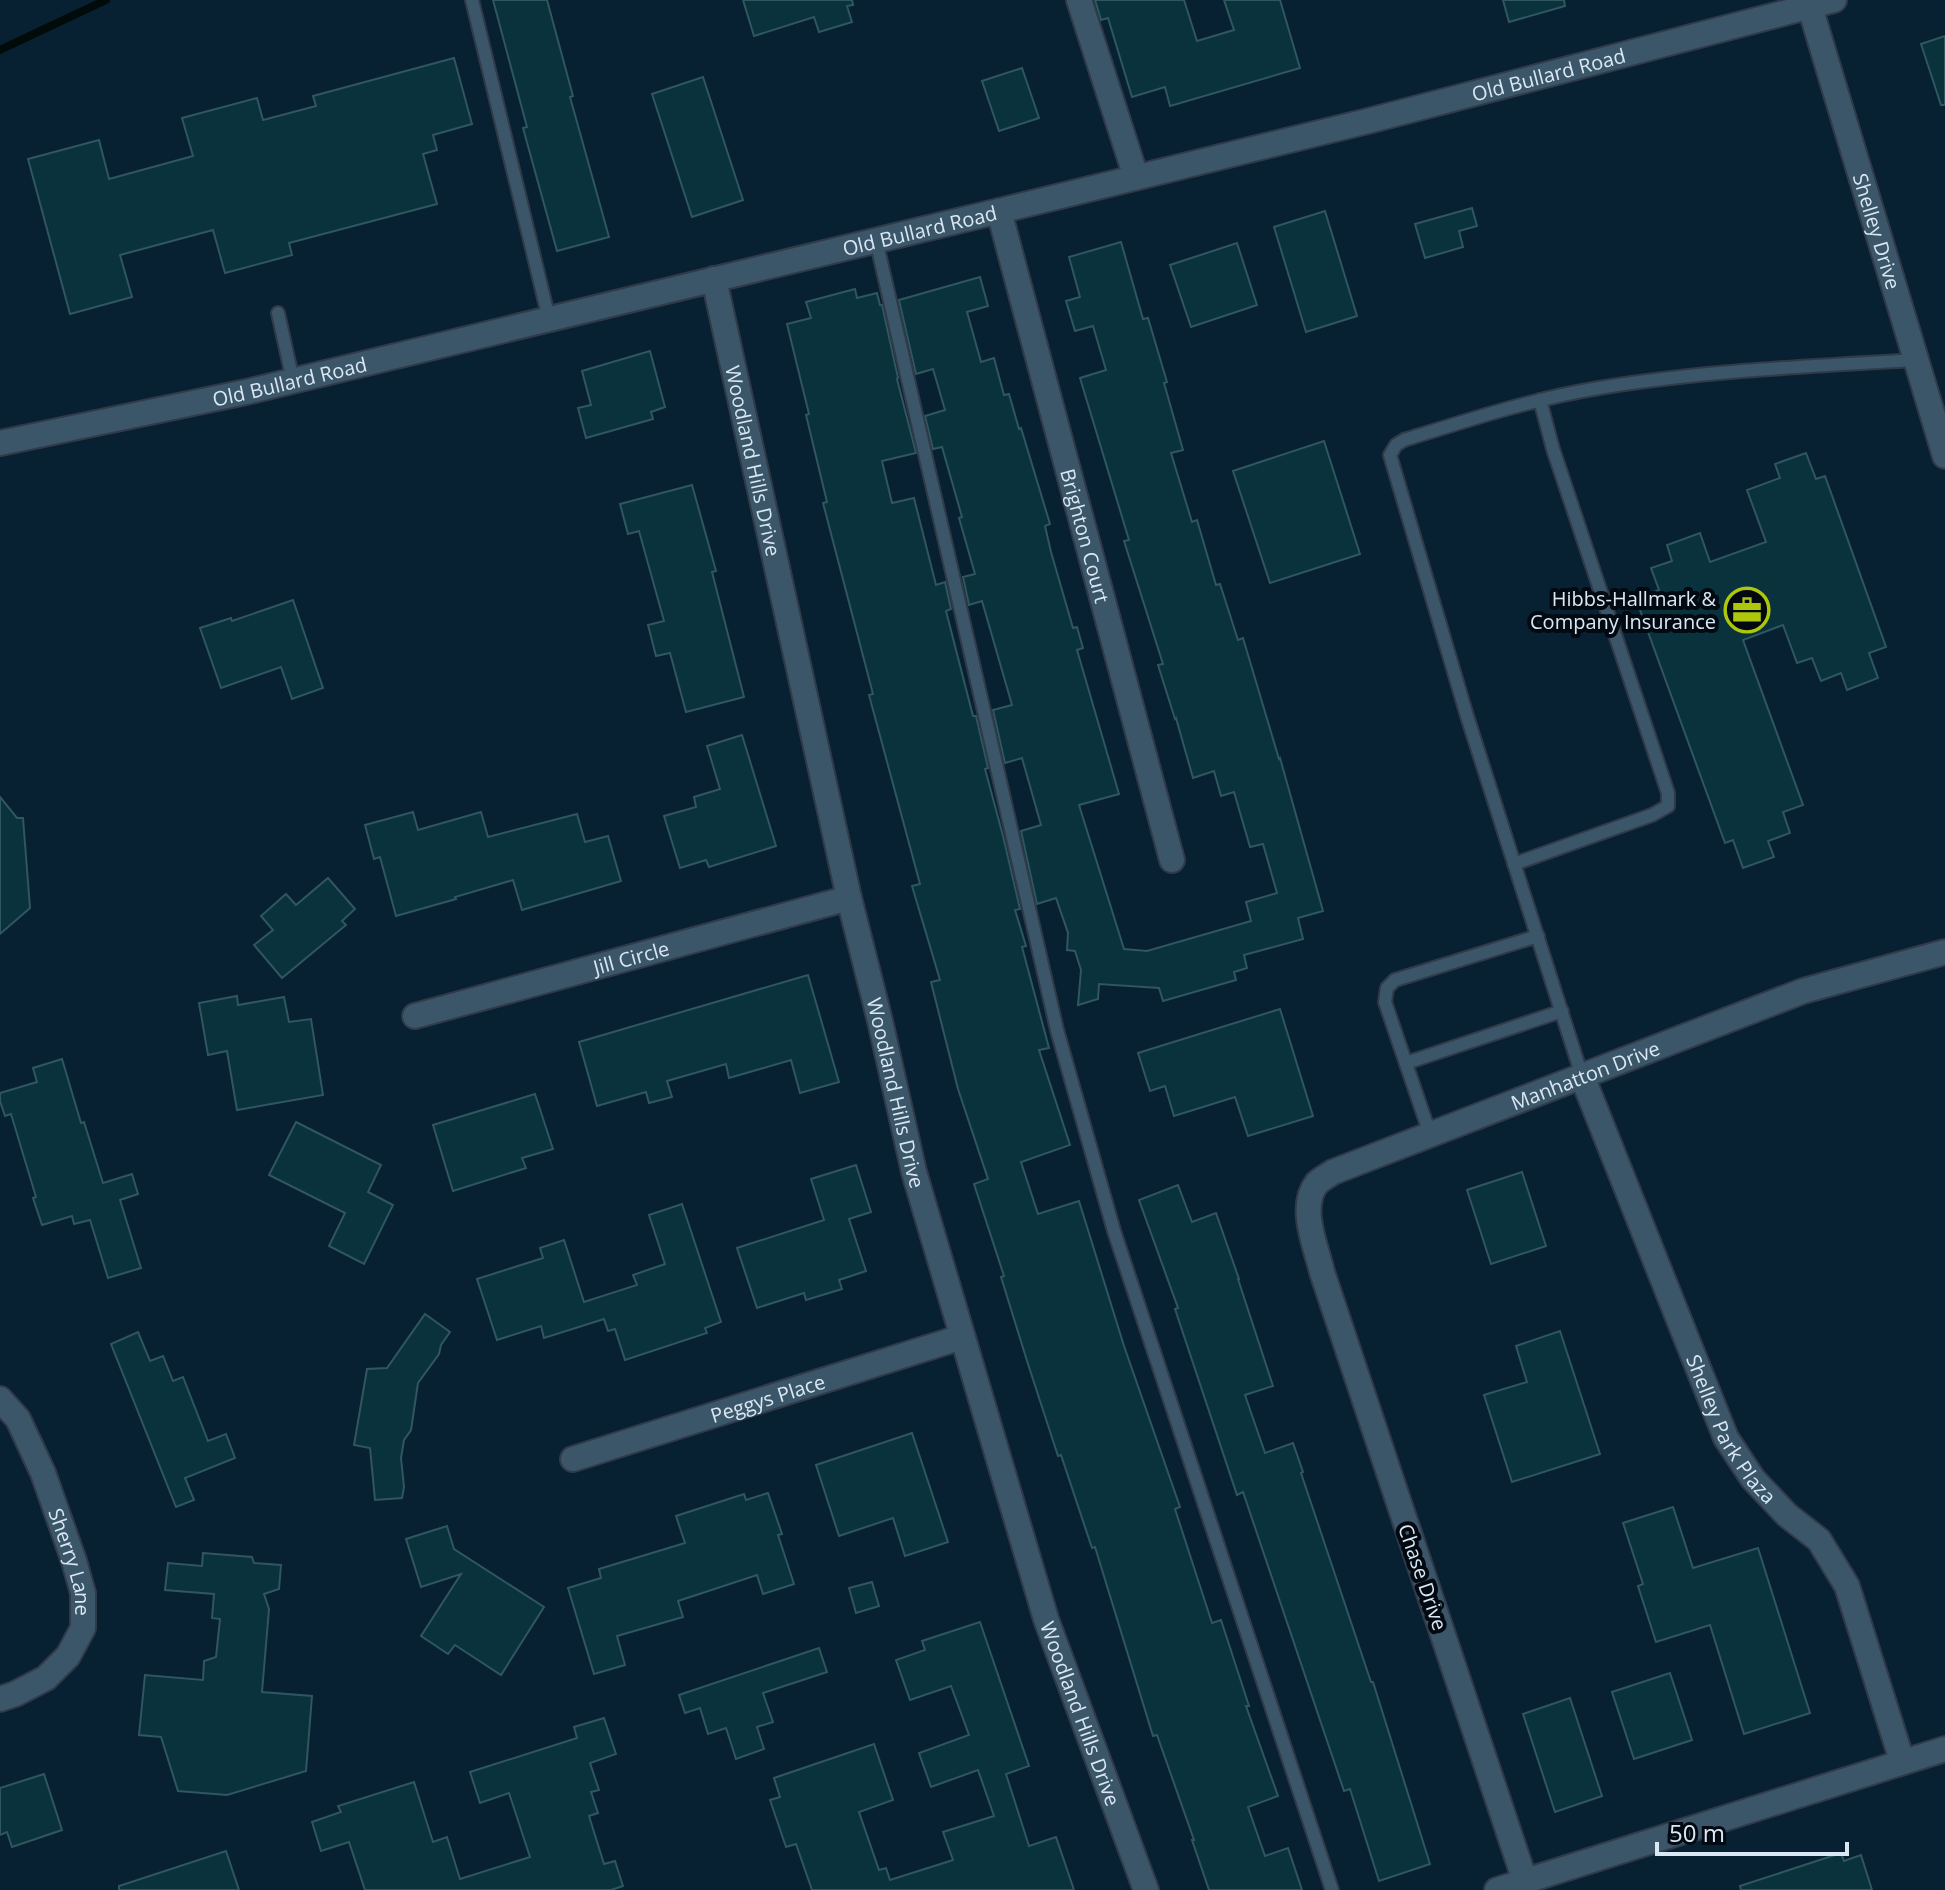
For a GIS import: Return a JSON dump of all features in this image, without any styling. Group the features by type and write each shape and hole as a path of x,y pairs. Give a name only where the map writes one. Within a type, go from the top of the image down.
{"street":[{"path":"1079,0 1136,177"},
{"name":"Old Bullard Road","path":"0,443 293,381 999,211 1368,121 1760,14 1810,7 1834,0"},
{"name":"Shelley Drive","path":"1810,7 1945,456"},
{"name":"Brighton Court","path":"999,211 1172,860"},
{"name":"Woodland Hills Drive","path":"714,279 849,898 914,1172 1046,1619 1146,1890"},
{"name":"Jill Circle","path":"415,1016 849,898"},
{"name":"Manhatton Drive","path":"1322,1272 1309,1219 1309,1200 1318,1183 1333,1172 1803,991 1945,952"},
{"name":"Shelley Park Plaza","path":"1582,1076 1726,1438 1753,1479 1787,1515 1819,1540 1847,1586 1902,1761"},
{"name":"Chase Drive","path":"1322,1272 1525,1881"},
{"name":"Peggys Place","path":"573,1459 962,1337"},
{"name":"Sherry Lane","path":"0,1399 18,1419 43,1473 83,1593 83,1628 68,1656 46,1678 0,1699"},
{"path":"1497,1890 1945,1749"}],"lane":[{"path":"472,0 549,319"},
{"path":"876,240 1057,1030 1114,1231 1332,1890"},
{"path":"278,313 293,381"},
{"path":"1582,1076 1467,716 1390,455 1396,445 1404,440 1518,405 1596,388 1673,377 1916,360"},
{"path":"1514,864 1652,815 1668,806 1668,793 1553,449 1540,400"},
{"path":"1430,1134 1385,1002 1387,988 1395,980 1538,936"},
{"path":"1406,1063 1562,1011"}],"building":[{"path":"493,0 547,0 609,237 557,251 523,128 527,127"},
{"path":"743,0 852,0 853,5 847,6 852,22 819,32 814,17 754,36"},
{"path":"1095,0 1184,0 1197,41 1234,30 1224,0 1280,0 1300,68 1170,106 1165,87 1132,97 1108,18 1101,20"},
{"path":"1503,0 1564,0 1565,6 1509,22"},
{"path":"1945,36 1945,105 1941,105 1921,44"},
{"path":"454,58 472,124 433,135 437,150 423,154 437,204 289,243 292,255 225,273 213,230 120,255 132,297 70,314 28,159 99,140 109,179 193,156 182,118 257,98 263,120 316,106 313,96"},
{"path":"1022,68 1039,118 999,131 982,81"},
{"path":"703,77 743,200 692,217 652,94"},
{"path":"1472,208 1477,226 1459,231 1463,247 1425,258 1415,224"},
{"path":"1325,211 1357,316 1306,332 1274,227"},
{"path":"1121,242 1143,319 1148,318 1167,382 1164,383 1183,450 1171,453 1192,522 1197,520 1216,585 1220,584 1238,640 1243,638 1323,911 1298,918 1303,939 1244,955 1247,968 1234,972 1236,980 1163,1001 1159,988 1099,984 1098,999 1078,1005 1081,970 1075,951 1067,950 1068,933 1056,898 1037,904 1021,831 1041,825 1022,758 1005,763 993,710 1012,705 982,601 969,605 963,577 975,574 959,518 962,517 942,447 933,449 925,416 945,410 933,369 916,374 899,300 980,277 988,306 967,312 981,362 994,358 1004,395 1009,394 1021,428 1050,524 1045,526 1051,552 1073,628 1077,627 1083,648 1077,650 1119,794 1079,805 1124,949 1147,951 1251,921 1246,902 1277,893 1263,844 1250,847 1234,792 1221,796 1214,771 1193,778 1158,665 1163,664 1124,541 1129,540 1080,378 1106,370 1093,326 1075,331 1066,301 1080,297 1069,257"},
{"path":"1237,243 1257,305 1191,327 1170,265"},
{"path":"855,289 857,298 877,293 882,305 916,453 882,461 892,503 914,498 936,585 945,582 951,609 946,611 973,716 976,716 988,768 985,769 1020,909 1015,910 1026,946 1022,947 1049,1048 1039,1050 1070,1145 1021,1162 1038,1214 1079,1201 1124,1346 1180,1507 1175,1509 1212,1623 1221,1620 1249,1706 1246,1706 1278,1796 1248,1807 1265,1856 1288,1848 1302,1890 1209,1890 1157,1735 1153,1736 1095,1547 1092,1548 1061,1455 1058,1456 974,1184 988,1179 958,1089 931,982 940,980 912,886 920,884 869,695 873,694 823,503 827,502 787,324 811,318 806,302"},
{"path":"650,351 665,407 651,412 653,419 586,438 578,408 591,405 582,371"},
{"path":"1324,441 1360,554 1270,583 1233,471"},
{"path":"1806,453 1816,479 1825,476 1886,647 1869,653 1878,678 1847,690 1841,673 1821,681 1812,658 1797,663 1783,625 1743,640 1803,805 1783,812 1790,833 1768,841 1774,857 1743,868 1733,840 1725,843 1636,599 1659,590 1651,568 1672,561 1667,545 1700,533 1710,562 1766,542 1747,490 1780,478 1775,464"},
{"path":"692,485 716,571 712,572 744,697 686,712 670,653 656,656 648,625 664,621 639,531 628,534 620,504"},
{"path":"293,600 323,688 292,699 281,667 221,688 200,628 231,618 232,621"},
{"path":"742,735 776,846 709,867 706,860 680,868 664,816 696,807 694,797 720,789 707,746"},
{"path":"0,797 17,818 23,818 30,908 0,934"},
{"path":"413,812 418,830 481,812 488,837 577,814 585,842 608,836 621,881 522,910 513,880 396,916 380,857 374,859 365,825"},
{"path":"328,878 355,909 342,921 346,925 282,978 254,945 273,930 261,916 286,894 296,905"},
{"path":"808,975 839,1082 800,1093 791,1060 729,1078 726,1064 667,1081 672,1097 649,1103 646,1092 597,1106 579,1042"},
{"path":"237,996 238,1005 284,997 289,1022 311,1019 323,1095 237,1110 227,1051 208,1055 199,1003"},
{"path":"1280,1009 1313,1116 1248,1136 1235,1097 1174,1116 1165,1086 1150,1091 1138,1053"},
{"path":"62,1059 103,1183 132,1174 138,1194 120,1200 141,1268 108,1278 90,1220 74,1224 72,1216 42,1225 11,1114 5,1116 0,1101 0,1093 37,1082 33,1068"},
{"path":"535,1094 553,1149 522,1158 526,1168 453,1191 433,1125"},
{"path":"296,1122 381,1165 368,1192 393,1205 364,1264 329,1246 345,1213 269,1175"},
{"path":"856,1165 871,1212 849,1219 866,1271 839,1280 842,1289 806,1300 804,1293 757,1308 737,1248 824,1220 811,1179"},
{"path":"1522,1172 1546,1246 1491,1264 1467,1190"},
{"path":"1178,1185 1192,1222 1216,1213 1273,1386 1245,1395 1265,1453 1293,1443 1430,1864 1379,1881 1350,1789 1344,1791 1243,1492 1237,1495 1175,1309 1178,1308 1139,1200"},
{"path":"682,1204 721,1322 705,1328 707,1333 625,1360 615,1329 608,1331 604,1319 544,1338 541,1326 497,1340 477,1279 543,1258 540,1248 564,1240 584,1302 637,1285 633,1275 665,1264 649,1215"},
{"path":"425,1314 450,1332 418,1383 411,1430 404,1440 401,1458 402,1498 375,1500 370,1448 354,1445 367,1369 387,1368"},
{"path":"1560,1331 1600,1454 1512,1482 1484,1395 1527,1382 1516,1346"},
{"path":"138,1332 150,1361 163,1356 173,1381 183,1377 208,1441 226,1434 235,1458 185,1478 194,1500 176,1507 111,1344"},
{"path":"912,1433 948,1542 905,1556 893,1518 839,1536 816,1465"},
{"path":"768,1493 794,1584 763,1594 757,1575 678,1601 683,1617 617,1636 625,1665 594,1674 568,1588 601,1578 599,1569 685,1543 676,1516 744,1494 746,1500"},
{"path":"1673,1507 1693,1568 1758,1548 1810,1713 1744,1734 1710,1625 1656,1642 1638,1586 1643,1584 1623,1523"},
{"path":"447,1526 454,1549 544,1607 501,1675 455,1645 448,1654 421,1636 461,1574 421,1587 406,1539"},
{"path":"203,1553 252,1557 254,1563 281,1565 279,1589 264,1594 269,1609 262,1692 312,1696 306,1771 227,1795 178,1791 161,1737 139,1735 145,1675 203,1680 204,1661 216,1657 220,1619 212,1618 214,1594 165,1590 168,1563 202,1566"},
{"path":"872,1582 879,1606 856,1613 849,1588"},
{"path":"980,1622 1029,1766 1006,1774 1029,1846 1056,1837 1074,1890 812,1890 796,1844 786,1847 770,1800 780,1797 774,1778 874,1744 893,1800 859,1812 879,1870 886,1868 890,1880 953,1860 943,1832 994,1816 978,1770 931,1787 919,1753 969,1735 951,1686 910,1700 896,1660 925,1650 922,1641"},
{"path":"819,1648 827,1672 763,1693 773,1722 757,1727 764,1749 736,1759 726,1728 708,1734 700,1708 685,1713 679,1695"},
{"path":"1670,1673 1692,1740 1634,1759 1612,1692"},
{"path":"1570,1698 1602,1796 1555,1812 1523,1714"},
{"path":"604,1718 616,1754 590,1763 599,1790 591,1792 598,1813 589,1816 604,1864 615,1861 623,1886 611,1890 365,1890 349,1842 321,1851 312,1822 341,1812 338,1806 414,1782 433,1842 447,1837 460,1879 530,1857 509,1793 480,1803 470,1772 577,1738 574,1727"},
{"path":"44,1774 62,1830 12,1847 7,1832 0,1835 0,1788"},
{"path":"226,1851 239,1890 119,1890 119,1886"},
{"path":"1841,1853 1844,1861 1861,1855 1872,1890 1741,1890 1740,1886"}],"waterway":[{"path":"0,50 106,0"}],"place":[{"name":"Hibbs-Hallmark & Company Insurance","path":"1747,610"}]}
